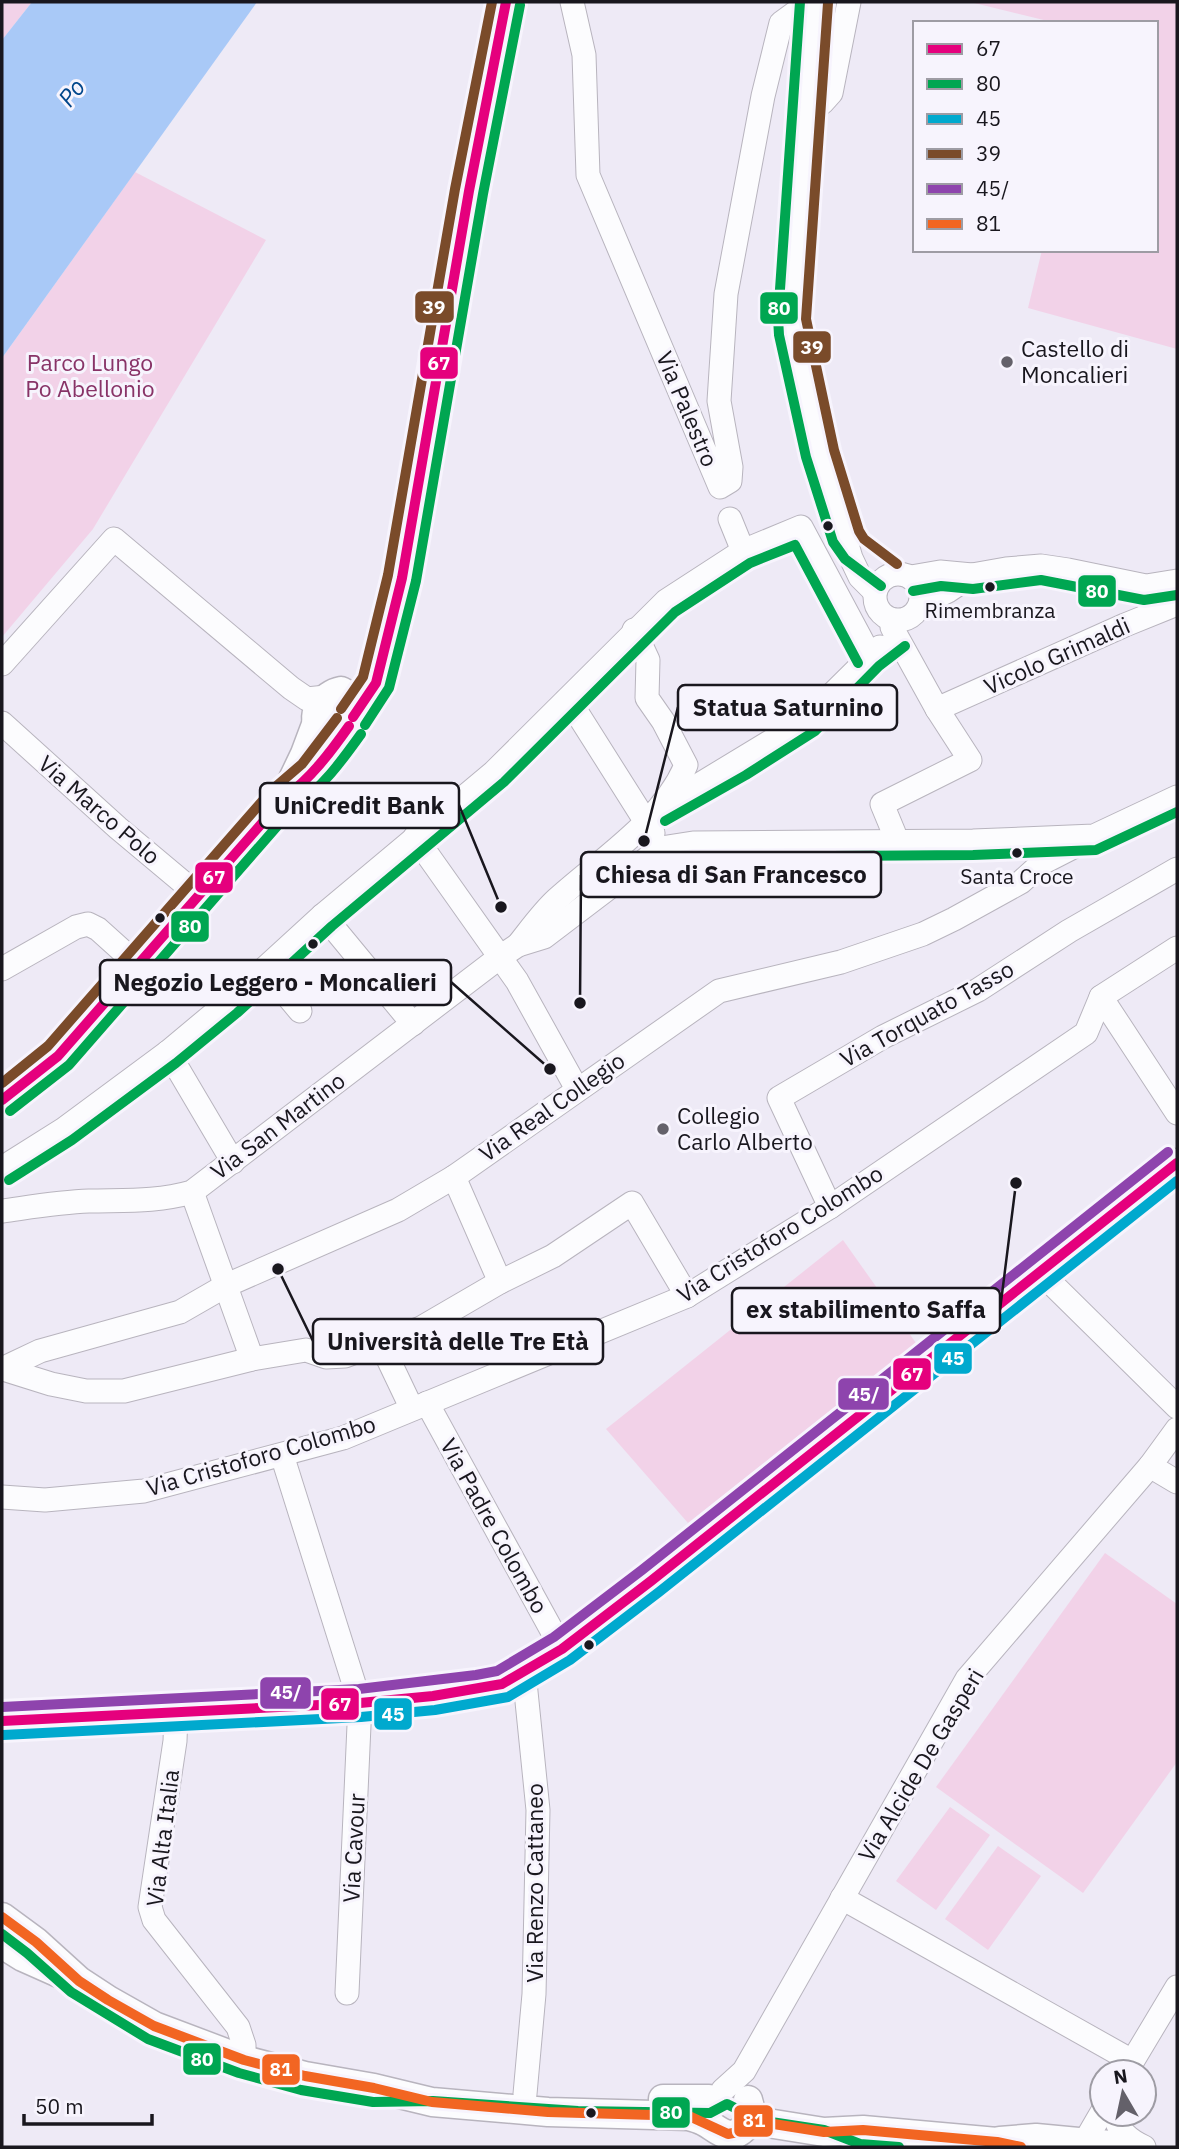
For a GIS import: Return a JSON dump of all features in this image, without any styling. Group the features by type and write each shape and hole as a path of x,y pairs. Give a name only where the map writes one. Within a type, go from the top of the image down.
{"main road":[{"path":"284,797 313,775 351,722 376,683 390,633 410,538 469,191 506,2"},
{"path":"2,1100 58,1056 284,797 325,707 354,686 383,654"},
{"path":"325,707 324,734 337,736 351,722"},
{"path":"2,1721 360,1703 433,1696 502,1684 562,1649 662,1573 1177,1163"},
{"path":"2,1917 36,1942 79,1981"},
{"path":"2,1944 23,1957 79,1981 154,2026 244,2060 305,2076 432,2102 548,2112 679,2115 732,2100"},
{"path":"374,2088 433,2087 630,2099 732,2100 828,2116 863,2130 1009,2144 1036,2138 1131,2147"}],"street":[{"name":"Via Palestro","path":"572,2 584,55 588,175 743,551"},
{"name":"Via Palestro","path":"725,504 731,467 719,401 726,294 763,96 781,23 812,2"},
{"path":"812,2 793,326 820,454 846,537 854,549 892,581 920,590 920,605"},
{"path":"806,106 822,103 831,93 849,2"},
{"path":"2,1168 64,1129 168,1052 323,915 494,772 666,601 743,551 801,527 870,656"},
{"path":"2,664 114,539 291,688 299,703 325,707"},
{"path":"894,842 894,833 882,804 970,761 937,709 895,627 877,607 892,581 940,572 972,575 1041,566 1146,586 1177,582"},
{"path":"652,815 806,720 895,627 920,605 972,575"},
{"name":"Vicolo Grimaldi","path":"937,709 1177,604"},
{"path":"509,951 553,902 652,815 675,790 686,765 663,720 647,698 648,660 634,630"},
{"path":"566,701 574,708 652,815 661,848"},
{"name":"Via Marco Polo","path":"2,723 118,828 198,895"},
{"name":"Via Real Collegio","path":"2,1369 40,1350 180,1312 227,1285 398,1210 454,1177 719,991 841,962 923,934 1021,881 1042,863 1177,797"},
{"path":"509,951 544,937 661,848 693,843 894,842 1094,836"},
{"path":"415,837 509,951 517,981 577,1089"},
{"name":"Via Torquato Tasso","path":"830,1207 779,1098 883,1037 978,990 1069,931 1177,869"},
{"path":"323,915 413,1024"},
{"path":"2,969 76,927 88,924 98,929 138,965"},
{"path":"1177,948 1101,997 1177,1113"},
{"name":"Via San Martino","path":"2,1211 87,1201 148,1201 192,1192 509,951"},
{"path":"265,969 300,1011"},
{"name":"Via Cristoforo Colombo","path":"2,1497 45,1500 144,1491 342,1438 687,1296 830,1207 1086,1033 1101,997"},
{"path":"168,1052 233,1162"},
{"path":"454,1177 500,1282"},
{"path":"192,1192 252,1359"},
{"path":"2,1369 86,1391 124,1391 252,1359 306,1350 326,1357 345,1356 421,1328 500,1282 553,1256 632,1203 687,1296"},
{"path":"1040,1272 1177,1406"},
{"name":"Via Padre Colombo","path":"381,1344 562,1649"},
{"name":"Via Alcide De Gasperi","path":"732,2100 842,1898 967,1679 1150,1466 1177,1429"},
{"name":"Via Cavour","path":"282,1455 360,1703 347,1993"},
{"path":"1150,1466 1177,1482"},
{"name":"Via Renzo Cattaneo","path":"524,1672 538,1810 534,1994 525,2094"},
{"name":"Via Alta Italia","path":"176,1713 175,1741 150,1907 154,1920 238,2027 244,2045 244,2060"},
{"path":"842,1898 1115,2058"},
{"path":"1134,2058 1177,1987"},
{"path":"1084,2143 1093,2128"},
{"path":"1121,2128 1131,2141 1144,2147"}],"green space":[{"path":"2,2 32,2 2,40"},
{"path":"970,2 1177,2 1177,349 1028,308 1042,252 1158,252 1158,21 1048,21"},
{"name":"Parco Lungo Po Abellonio","path":"135,172 266,240 93,529 2,637 2,358"},
{"path":"843,1240 916,1343 688,1523 606,1429"},
{"path":"1105,1553 1177,1604 1177,1762 1083,1893 936,1787"},
{"path":"950,1807 990,1835 936,1910 896,1881"},
{"path":"998,1846 1041,1876 988,1950 945,1919"}],"water":[{"name":"Po","path":"32,2 257,2 2,358 2,40"}],"transit line":[{"name":"39","path":"341,709 363,677 388,575 455,189 492,2"},
{"name":"67","path":"353,717 376,683 402,578 469,191 506,2"},
{"name":"80","path":"800,2 779,335 806,457 833,542 845,559 881,586"},
{"name":"39","path":"828,3 806,319 834,450 859,531 864,539 897,564"},
{"name":"80","path":"365,725 389,688 416,581 483,194 520,5"},
{"name":"80","path":"9,1180 72,1140 176,1063 237,1013 332,926 504,782 675,612 750,563 795,545 858,663"},
{"name":"80","path":"913,591 941,586 973,589 1041,580 1144,600 1177,595"},
{"name":"80","path":"665,821 746,775 815,731 879,666 905,646"},
{"name":"39","path":"2,1083 48,1046 273,789 302,764 337,718"},
{"name":"67","path":"2,1100 58,1056 284,798 320,765 349,726"},
{"name":"80","path":"10,1111 69,1065 293,808 330,774 361,734"},
{"name":"80","path":"663,862 694,857 973,855 1096,850 1177,812"},
{"name":"45/","path":"2,1707 359,1689 497,1671 554,1637 642,1570 1168,1152"},
{"name":"67","path":"2,1721 360,1703 433,1696 502,1684 562,1649 651,1581 1177,1163"},
{"name":"45","path":"3,1735 361,1717 435,1710 508,1697 570,1660 659,1592 1177,1181"},
{"name":"81","path":"2,1917 36,1942 79,1981 154,2026 244,2060 305,2076 432,2102 548,2112 689,2116 728,2134 738,2132 749,2120 824,2132 863,2130 997,2142 1021,2147"},
{"name":"80","path":"2,1934 71,1992 148,2039 239,2073 301,2090 373,2102 433,2101 578,2111 710,2113 727,2104 759,2120 824,2130 860,2144 899,2147"}],"place":[{"name":"Castello di Moncalieri","path":"1007,362"},
{"name":"Rimembranza","path":"990,587"},
{"name":"Statua Saturnino","path":"644,841"},
{"name":"Santa Croce","path":"1017,853"},
{"name":"UniCredit Bank","path":"501,907"},
{"name":"Chiesa di San Francesco","path":"580,1003"},
{"name":"Negozio Leggero - Moncalieri","path":"550,1069"},
{"name":"Collegio Carlo Alberto","path":"663,1129"},
{"name":"ex stabilimento Saffa","path":"1016,1183"},
{"name":"Università delle Tre Età","path":"278,1269"}]}
